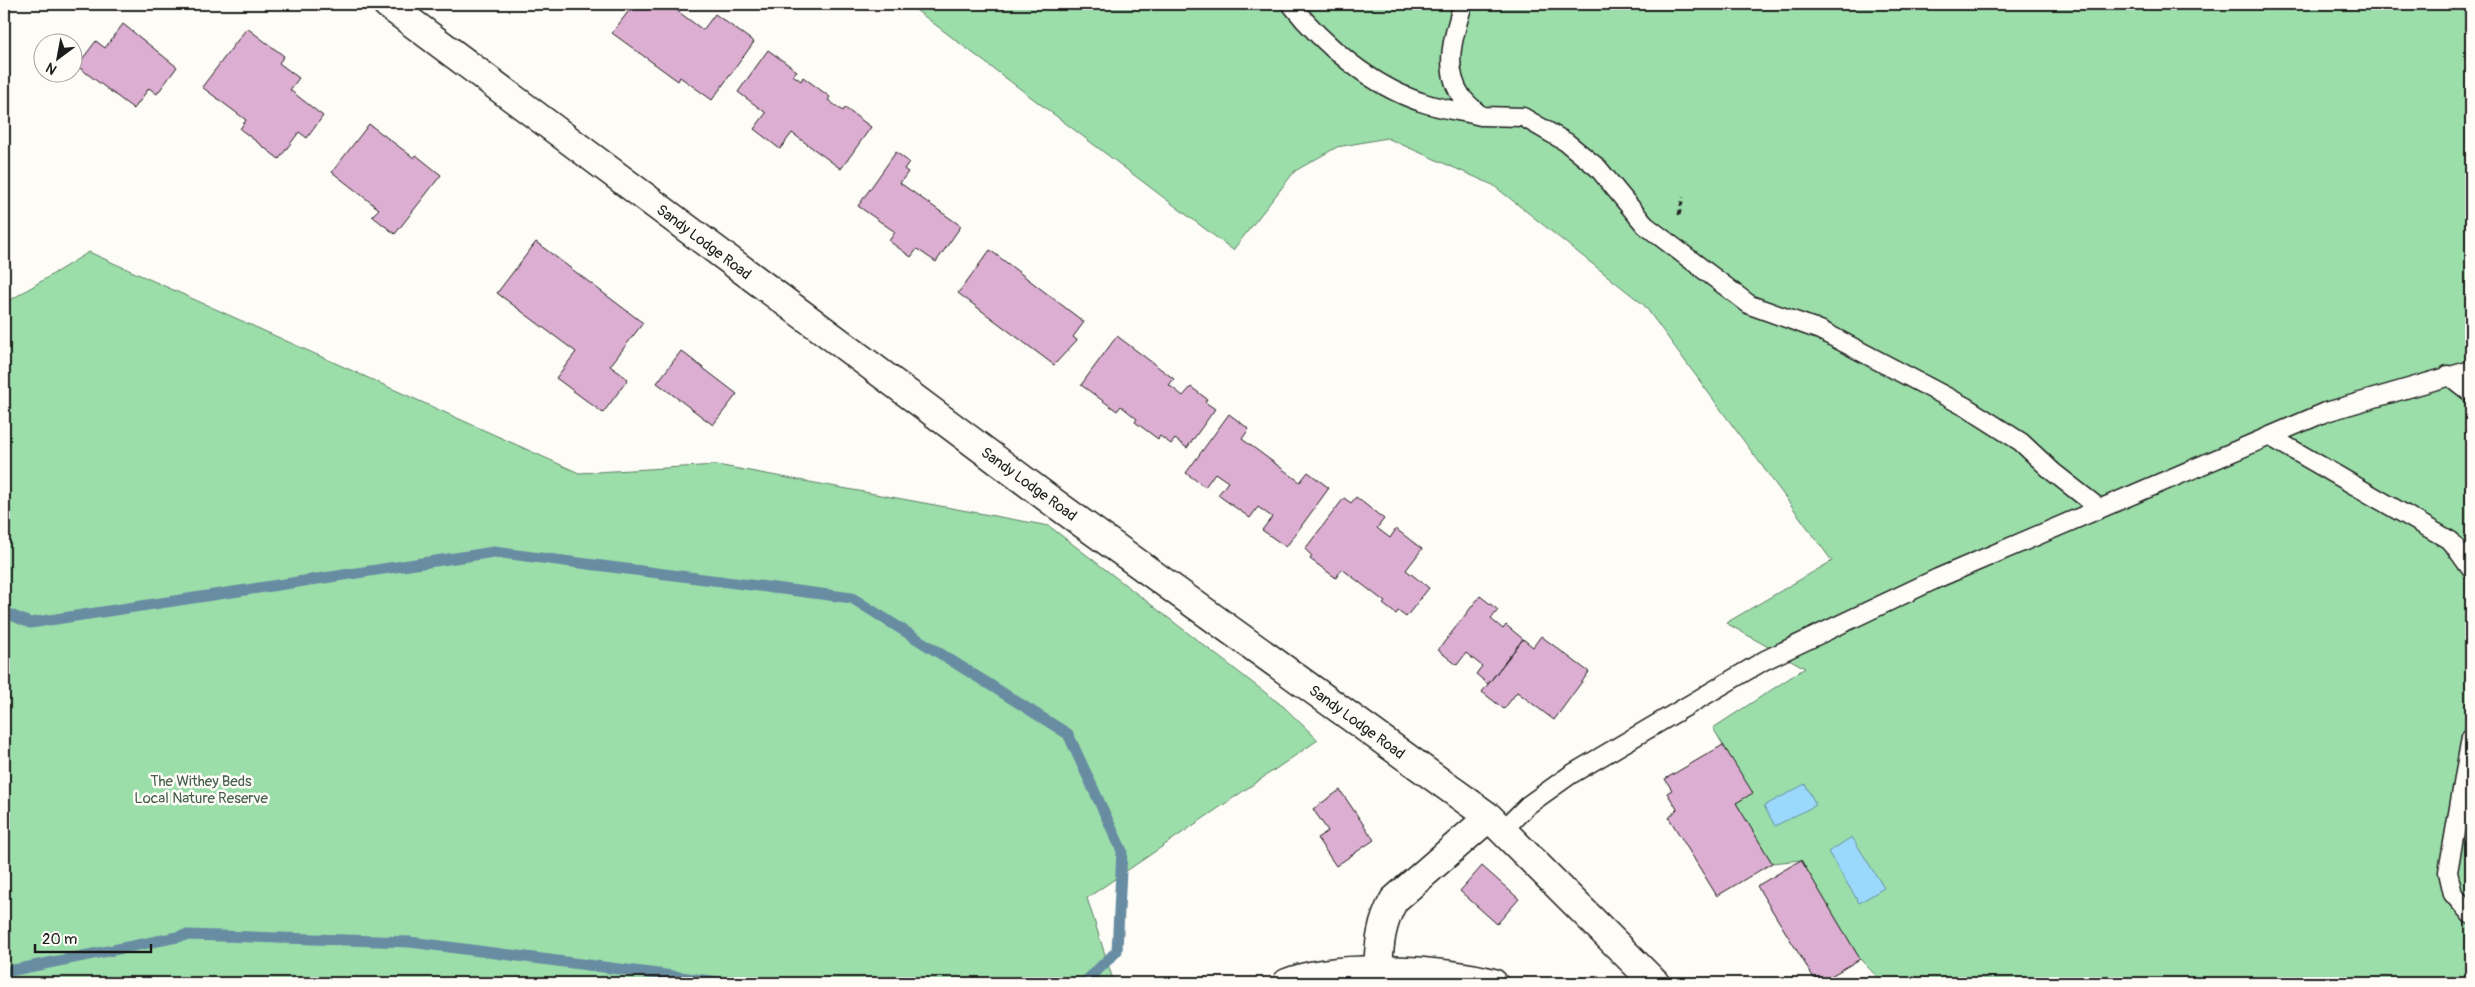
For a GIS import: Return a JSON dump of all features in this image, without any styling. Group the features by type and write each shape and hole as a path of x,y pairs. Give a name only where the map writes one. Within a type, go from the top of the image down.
{"street":[{"name":"Sandy Lodge Road","path":"387,4 1045,496 1496,824 1655,983"},
{"path":"1378,971 1379,943 1385,916 1394,900 1496,824"},
{"path":"1288,983 1334,973 1411,970 1455,975 1493,983"}],"lane":[{"path":"1291,4 1316,32 1370,78 1421,102 1481,116 1523,117 1566,142 1598,168 1645,225 1750,306 1820,330 1966,407 2022,442 2053,472 2099,508"},
{"path":"1463,4 1452,38 1451,75 1462,97 1481,116"},
{"path":"1496,824 1528,805 1570,775 1765,660 1938,578 2326,412 2448,375 2471,370"},
{"path":"2448,375 2471,393"},
{"path":"2268,436 2451,541 2471,569"},
{"path":"2471,737 2448,872 2453,894 2471,915"}],"green space":[{"path":"908,4 2471,4 2471,983 1883,983 1860,959 1801,860 1772,863 1736,803 1752,793 1713,728 1805,668 1726,623 1832,561 1644,305 1493,185 1387,138 1337,147 1295,171 1233,250"},
{"name":"The Withey Beds Local Nature Reserve","path":"89,252 579,473 717,465 1049,526 1284,707 1318,740 1087,898 1114,983 4,983 4,304"}],"water":[{"path":"1805,784 1816,805 1775,826 1764,806"},
{"path":"1852,837 1884,888 1859,903 1828,852"}],"building":[{"path":"634,4 668,4 703,30 715,14 754,42 712,100 680,77 678,81 612,33"},
{"path":"123,24 177,67 157,94 149,88 134,109 82,70 82,59 96,41 105,48"},
{"path":"247,28 284,56 279,63 299,78 290,90 323,116 307,138 299,132 279,159 240,129 246,120 202,87"},
{"path":"768,50 797,71 793,75 801,81 803,77 830,97 828,100 843,111 845,108 871,127 841,169 792,133 780,149 754,129 766,113 738,92"},
{"path":"369,124 414,158 416,155 441,175 395,234 372,216 379,209 332,172"},
{"path":"896,152 909,162 904,169 908,172 900,183 961,226 936,262 917,249 911,257 889,241 895,232 858,206"},
{"path":"536,242 643,323 610,366 628,379 603,413 556,378 576,352 497,293"},
{"path":"990,250 1084,322 1073,337 1077,340 1054,365 958,293"},
{"path":"1117,336 1174,379 1169,385 1183,396 1191,387 1207,399 1205,402 1215,409 1187,448 1175,439 1171,444 1160,436 1158,439 1135,422 1137,419 1121,406 1117,411 1081,385"},
{"path":"681,351 737,394 713,425 657,383"},
{"path":"1229,414 1249,429 1242,439 1300,482 1308,472 1329,488 1286,547 1262,530 1272,517 1258,507 1250,518 1218,495 1228,482 1215,473 1205,487 1186,473"},
{"path":"1356,497 1384,519 1377,528 1390,538 1396,529 1422,549 1406,570 1429,588 1406,617 1398,611 1396,614 1383,604 1385,602 1342,569 1336,578 1310,559 1312,556 1305,549 1344,498 1351,503"},
{"path":"1480,596 1498,610 1491,619 1503,629 1506,625 1523,639 1488,684 1476,674 1482,666 1466,653 1457,665 1438,650"},
{"path":"1541,636 1589,672 1554,720 1517,692 1504,709 1482,692 1523,639 1533,647"},
{"path":"1723,745 1753,793 1736,803 1772,863 1717,896 1669,818 1677,809 1667,793 1672,790 1665,779"},
{"path":"1340,790 1374,840 1336,866 1317,838 1328,831 1313,809"},
{"path":"1801,860 1860,959 1819,983 1817,983 1757,886"},
{"path":"1482,866 1519,899 1497,924 1460,891"}],"waterway":[{"path":"4,612 30,623 494,552 852,598 1068,734 1122,851 1117,951 1084,983"},
{"path":"4,972 187,935 410,942 727,983"}]}
